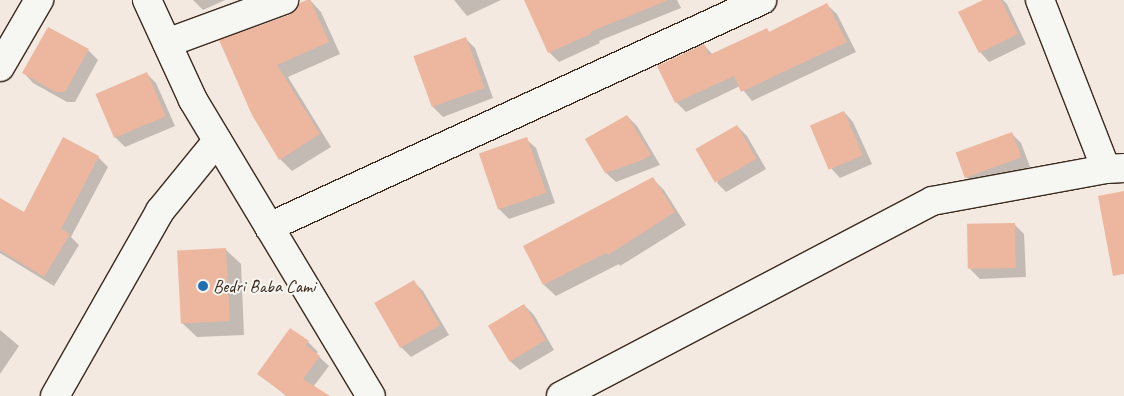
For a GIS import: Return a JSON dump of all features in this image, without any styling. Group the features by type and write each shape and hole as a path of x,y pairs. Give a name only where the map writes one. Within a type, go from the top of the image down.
{"street":[{"path":"0,67 39,0"},
{"path":"147,0 193,100 371,396"},
{"path":"167,43 284,0"},
{"path":"270,227 762,0"},
{"path":"561,396 932,201 1115,168 1040,0"},
{"path":"55,396 160,211 217,140"}],"building":[{"path":"310,0 329,42 277,65 320,134 279,160 252,115 219,40 289,15 296,10 299,3"},
{"path":"524,0 666,1 590,32 591,34 548,53"},
{"path":"983,0 1001,0 1018,34 979,53 958,12"},
{"path":"827,3 847,42 741,92 734,76 675,103 657,66 704,44 709,55 767,28 769,32"},
{"path":"48,27 89,49 65,92 56,92 22,73"},
{"path":"466,37 484,88 432,107 413,56"},
{"path":"147,72 166,116 114,138 95,94"},
{"path":"844,111 863,155 829,170 810,125"},
{"path":"627,115 651,155 640,161 605,173 585,139"},
{"path":"737,125 756,159 715,183 695,149"},
{"path":"1012,132 1021,157 965,178 956,153"},
{"path":"63,137 99,156 61,229 70,234 44,277 0,250 0,198 24,212"},
{"path":"527,137 546,193 498,209 479,154"},
{"path":"653,177 675,212 608,255 606,253 543,285 523,246"},
{"path":"1124,191 1124,274 1113,276 1098,196"},
{"path":"1015,223 1016,268 968,269 967,224"},
{"name":"Bedri Baba Cami","path":"226,248 230,321 181,323 177,251"},
{"path":"414,280 440,325 400,348 374,303"},
{"path":"524,304 546,340 510,362 488,326"},
{"path":"290,328 309,341 306,345 320,356 303,379 330,396 287,396 257,374"}],"place":[{"name":"Bedri Baba Cami","path":"203,286"}]}
